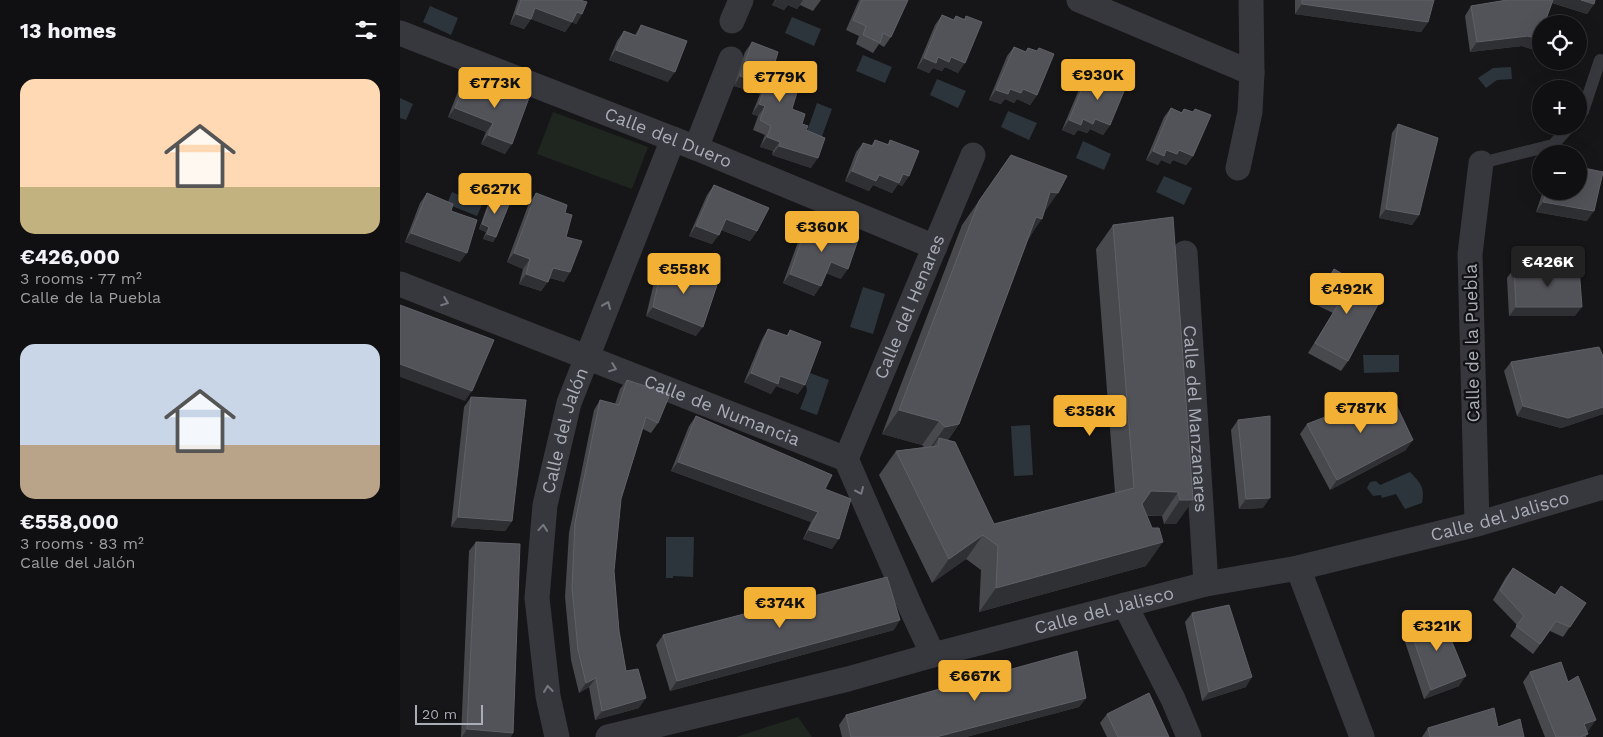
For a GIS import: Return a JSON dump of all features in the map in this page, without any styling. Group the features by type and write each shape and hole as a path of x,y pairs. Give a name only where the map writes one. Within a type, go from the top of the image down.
{"street":[{"path":"1079,0 1252,73"},
{"path":"1238,168 1250,112 1252,73 1250,0"},
{"name":"Calle del Duero","path":"400,33 696,148 934,247"},
{"path":"696,148 731,59"},
{"name":"Calle del Jalón","path":"557,737 548,696 537,598 544,505 569,402 673,139"},
{"name":"Calle del Henares","path":"846,459 973,155"},
{"name":"Calle de la Puebla","path":"1477,524 1470,254 1481,163"},
{"name":"Calle del Manzanares","path":"1185,253 1206,584"},
{"name":"Calle de Numancia","path":"400,284 846,459"},
{"path":"846,459 933,655"},
{"name":"Calle del Jalisco","path":"608,737 848,679 1206,584 1298,568 1477,524 1603,487"},
{"path":"1298,568 1362,737"},
{"path":"1124,605 1173,699 1189,737"}],"lane":[{"path":"1587,99 1600,60"},
{"path":"1481,163 1553,146 1562,135"}],"shaded area":[{"path":"430,6 458,18 451,35 423,22"},
{"path":"792,17 821,29 814,46 785,33"},
{"path":"863,55 892,67 885,83 856,71"},
{"path":"1511,67 1512,79 1497,80 1486,88 1478,78 1493,68"},
{"path":"937,79 966,91 958,108 930,95"},
{"path":"400,98 413,104 406,120 400,118"},
{"path":"817,103 832,109 821,139 806,134"},
{"path":"1008,111 1037,123 1029,140 1001,127"},
{"path":"553,112 648,147 632,189 537,154"},
{"path":"1083,141 1111,154 1104,170 1076,158"},
{"path":"1164,176 1192,188 1184,205 1156,192"},
{"path":"463,191 485,198 477,216 447,204 452,192 461,196"},
{"path":"863,287 885,294 873,334 850,327"},
{"path":"1363,355 1399,355 1399,372 1364,373"},
{"path":"810,373 829,380 817,415 800,409 807,391 806,385"},
{"path":"1030,425 1033,475 1014,476 1011,426"},
{"path":"1410,472 1421,486 1423,493 1422,503 1405,509 1396,494 1382,498 1381,495 1373,496 1367,488 1370,482 1376,481 1380,485"},
{"path":"666,537 694,537 693,577 673,576 673,578 666,578"},
{"path":"798,717 812,737 736,737"}],"building":[{"path":"521,0 580,0 587,2 582,14 577,12 572,22 535,8 531,19 516,14"},
{"path":"862,0 908,0 891,37 883,33 880,43 863,35 866,26 853,20"},
{"path":"1302,0 1434,0 1428,22 1302,4"},
{"path":"1507,0 1553,0 1547,15 1532,15 1532,37 1528,36 1477,42 1471,6"},
{"path":"1581,0 1595,0 1594,4"},
{"path":"942,15 954,20 956,16 965,20 966,16 982,22 965,63 951,57 949,62 938,57 936,63 924,58"},
{"path":"641,25 687,41 675,72 616,50 624,31 637,36"},
{"path":"752,42 778,52 772,72 800,82 792,109 805,114 802,124 808,126 806,130 825,138 818,158 779,146 780,142 767,137 771,126 760,120 765,106 759,104 766,85 740,76"},
{"path":"1014,47 1026,52 1028,48 1037,51 1039,48 1054,54 1037,95 1023,89 1021,93 1010,89 1008,94 996,90"},
{"path":"1087,77 1099,82 1101,78 1110,82 1111,78 1127,84 1110,125 1095,119 1093,124 1083,119 1081,125 1069,120"},
{"path":"466,80 509,96 512,87 530,95 512,144 488,135 493,123 455,108"},
{"path":"1171,108 1182,113 1184,109 1193,112 1195,109 1211,115 1193,156 1179,150 1177,154 1166,150 1164,156 1153,151"},
{"path":"1398,124 1438,138 1419,215 1386,209"},
{"path":"875,140 889,145 890,140 919,151 909,176 903,174 899,183 879,175 876,181 852,171 863,143 873,146"},
{"path":"1011,155 1067,176 1058,193 1050,192 1042,219 1036,217 959,424 945,427 939,421 899,410 979,201"},
{"path":"1587,169 1603,172 1594,211 1543,202 1544,200 1587,200"},
{"path":"714,185 769,208 757,231 726,219 719,235 696,226"},
{"path":"427,193 453,204 451,211 477,220 467,253 411,233"},
{"path":"536,193 567,205 565,213 572,215 566,237 582,241 570,272 553,268 548,282 526,274 530,259 514,253"},
{"path":"492,196 510,202 496,237 487,234 489,227 482,224"},
{"path":"1173,217 1193,500 1180,500 1178,492 1151,491 1142,504 1152,528 1159,528 1163,542 996,588 998,546 983,535 949,559 896,451 938,446 939,438 955,442 994,524 1134,488 1113,225"},
{"path":"808,221 858,240 848,269 831,262 821,286 790,274"},
{"path":"662,264 717,285 703,327 653,307"},
{"path":"1514,268 1579,268 1582,307 1516,307"},
{"path":"1334,269 1382,297 1348,361 1315,343 1339,303 1321,294"},
{"path":"400,305 494,340 472,391 400,364"},
{"path":"768,329 788,336 790,330 821,342 805,385 780,376 778,384 751,373"},
{"path":"1599,347 1603,356 1603,407 1568,418 1523,406 1511,362"},
{"path":"627,380 670,394 658,423 646,417 621,499 614,571 619,631 626,671 638,669 646,698 602,711 596,678 586,683 578,650 572,587 575,523 600,400 619,405"},
{"path":"1390,392 1413,440 1337,480 1307,424"},
{"path":"471,397 526,400 512,521 458,517"},
{"path":"696,416 832,475 825,489 851,499 839,539 809,530 818,512 678,462"},
{"path":"1270,416 1270,498 1246,499 1238,420"},
{"path":"476,542 520,544 513,733 467,729"},
{"path":"1513,568 1555,595 1561,586 1586,603 1570,627 1556,621 1540,644 1516,626 1524,616 1500,590"},
{"path":"887,577 900,620 677,681 663,635"},
{"path":"1229,605 1252,677 1209,692 1192,613"},
{"path":"1441,615 1466,676 1431,690 1409,626"},
{"path":"1077,651 1086,698 936,737 851,737 846,715"},
{"path":"1561,662 1568,682 1578,676 1596,720 1584,724 1588,734 1580,737 1556,737 1530,672"},
{"path":"1149,693 1169,737 1118,737 1107,714"},
{"path":"1494,708 1498,727 1520,719 1524,737 1430,737 1428,728"}]}
